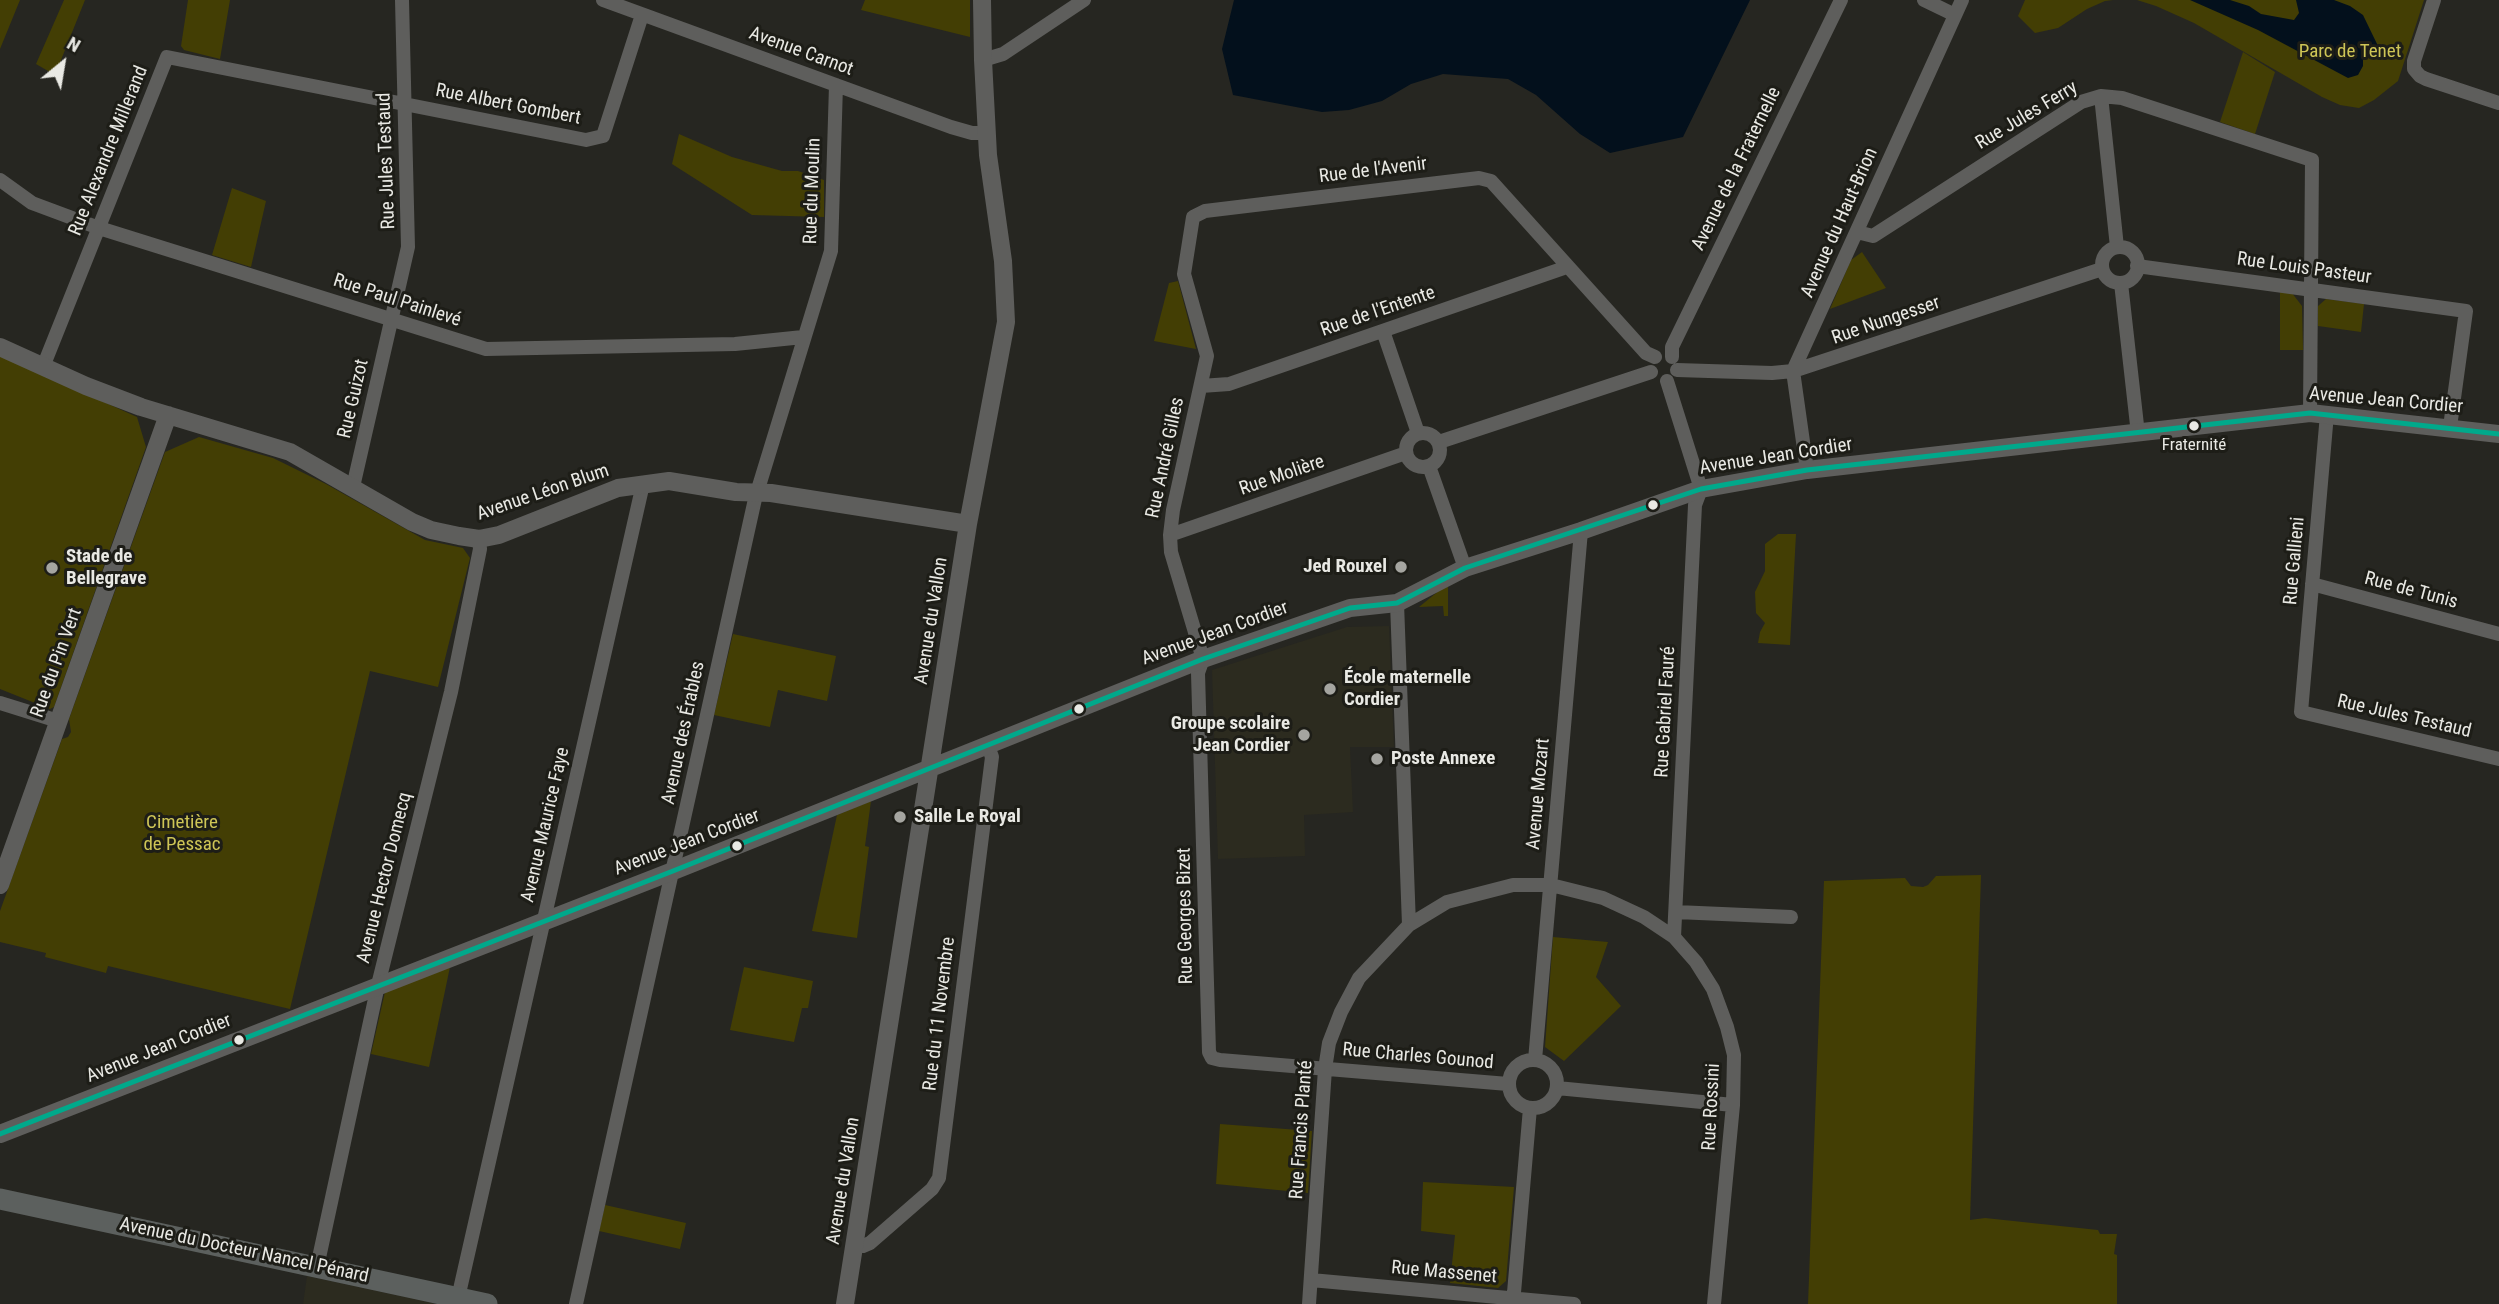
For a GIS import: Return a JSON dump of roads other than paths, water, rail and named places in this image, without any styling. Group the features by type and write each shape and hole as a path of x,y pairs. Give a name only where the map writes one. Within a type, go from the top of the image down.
{"main road":[{"name":"Avenue du Docteur Nancel Pénard","path":"0,1199 487,1304"}],"street":[{"name":"Rue Jules Testaud","path":"391,319 408,247 402,0"},
{"name":"Avenue Carnot","path":"603,0 951,127 972,133 987,133"},
{"name":"Avenue du Vallon","path":"845,1304 968,524 1006,322 1003,261 987,133 982,0"},
{"path":"983,60 1003,54 1084,0"},
{"name":"Avenue de la Fraternelle","path":"1672,369 1672,347 1841,0"},
{"path":"1924,0 1955,15"},
{"name":"Avenue du Haut-Brion","path":"1794,371 1962,0"},
{"path":"2434,0 2414,61 2414,69 2426,79 2499,103"},
{"name":"Rue Albert Gombert","path":"404,104 586,140 596,139 603,136 642,15"},
{"name":"Rue Alexandre Millerand","path":"43,367 167,57 404,104"},
{"name":"Rue du Moulin","path":"803,337 831,251 836,85"},
{"path":"2101,96 2117,247"},
{"name":"Rue Jules Ferry","path":"1857,232 1873,236 2081,102 2101,96 2122,97 2312,160"},
{"name":"Rue Gallieni","path":"2301,712 2312,584 2318,413 2310,289 2312,160"},
{"name":"Rue de l'Avenir","path":"1201,386 1207,356 1184,274 1192,218 1205,211 1479,178 1491,181 1646,352 1653,365 1654,377 1661,381 1672,369"},
{"name":"Rue Paul Painlevé","path":"0,180 32,203 99,228 486,349 735,344 803,337"},
{"path":"2117,247 2134,254 2137,266 2134,275 2121,283 2107,278 2102,269 2107,252 2117,247"},
{"name":"Rue Louis Pasteur","path":"2137,266 2466,310 2450,427"},
{"name":"Rue de l'Entente","path":"1201,386 1228,384 1567,267"},
{"name":"Rue Nungesser","path":"1653,365 1665,355 1672,369 1772,373 1794,371 2102,269"},
{"path":"2121,283 2138,434"},
{"name":"Rue Guizot","path":"353,487 391,319"},
{"path":"1383,331 1418,433"},
{"name":"Avenue des Érables","path":"576,1304 757,492 803,337"},
{"name":"Avenue Léon Blum","path":"0,347 104,393 290,452 426,527 479,539 499,535 618,488 668,481 736,492 771,493 968,524"},
{"path":"1439,442 1653,365"},
{"path":"1672,369 1701,489"},
{"path":"1794,371 1807,470"},
{"name":"Rue André Gilles","path":"1201,386 1173,510 1170,535 1171,552 1203,659"},
{"name":"Avenue Jean Cordier","path":"0,1134 673,871 1203,659 1350,608 1397,603 1465,568 1701,489 1807,470 2318,413 2499,434"},
{"name":"Rue du Pin Vert","path":"0,885 168,415"},
{"path":"1418,433 1430,433 1439,442 1440,453 1429,466 1412,463 1406,453 1406,443 1418,433"},
{"name":"Rue Molière","path":"1170,535 1406,453"},
{"path":"1429,466 1465,568"},
{"name":"Avenue Maurice Faye","path":"458,1298 643,484"},
{"name":"Rue Gabriel Fauré","path":"1674,937 1695,505 1701,489"},
{"name":"Avenue Mozart","path":"1535,1060 1581,531"},
{"name":"Avenue Hector Domecq","path":"317,1267 378,985 451,692 480,549 479,539"},
{"name":"Rue de Tunis","path":"2312,584 2499,634"},
{"path":"1397,603 1409,925"},
{"name":"Rue Georges Bizet","path":"1203,659 1198,673 1209,1052 1212,1058 1220,1060 1325,1069"},
{"path":"0,703 58,721"},
{"name":"Rue Jules Testaud","path":"2301,712 2499,759"},
{"name":"Rue du 11 Novembre","path":"855,1245 870,1243 932,1189 939,1178 992,757 988,746"},
{"name":"Rue Francis Planté","path":"1309,1304 1325,1069 1329,1043 1359,978 1409,925 1447,902 1513,885 1551,885"},
{"name":"Rue Rossini","path":"1551,885 1602,898 1644,917 1674,937 1696,962 1713,989 1734,1055 1733,1105 1714,1304"},
{"path":"1676,912 1791,917"},
{"path":"1535,1060 1542,1062 1554,1073 1557,1088 1550,1101 1538,1108 1530,1108 1512,1098 1508,1084 1513,1069 1519,1064 1535,1060"},
{"name":"Rue Charles Gounod","path":"1325,1069 1508,1084"},
{"path":"1557,1088 1733,1105"},
{"path":"1513,1301 1530,1108"},
{"name":"Rue Massenet","path":"1311,1280 1513,1301 1574,1304"}],"water":[{"path":"1234,0 1750,0 1683,137 1610,153 1580,134 1536,95 1508,79 1443,74 1411,84 1382,101 1349,110 1322,112 1233,95 1222,49"},
{"path":"2190,0 2230,0 2249,6 2261,14 2294,20 2299,13 2296,0 2334,0 2363,15 2378,46 2386,48 2387,53 2368,52 2363,57 2363,66 2358,75 2348,78 2258,30"}],"place":[{"name":"Fraternité","path":"2194,426"},
{"name":"Jed Rouxel","path":"1401,567"},
{"name":"Stade de Bellegrave","path":"52,568"},
{"name":"École maternelle Cordier","path":"1330,689"},
{"name":"Groupe scolaire Jean Cordier","path":"1304,735"},
{"name":"Poste Annexe","path":"1377,759"},
{"name":"Salle Le Royal","path":"900,817"}],"park label":[{"name":"Parc de Tenet","path":"2350,52"},
{"name":"Cimetière de Pessac","path":"182,834"}]}
